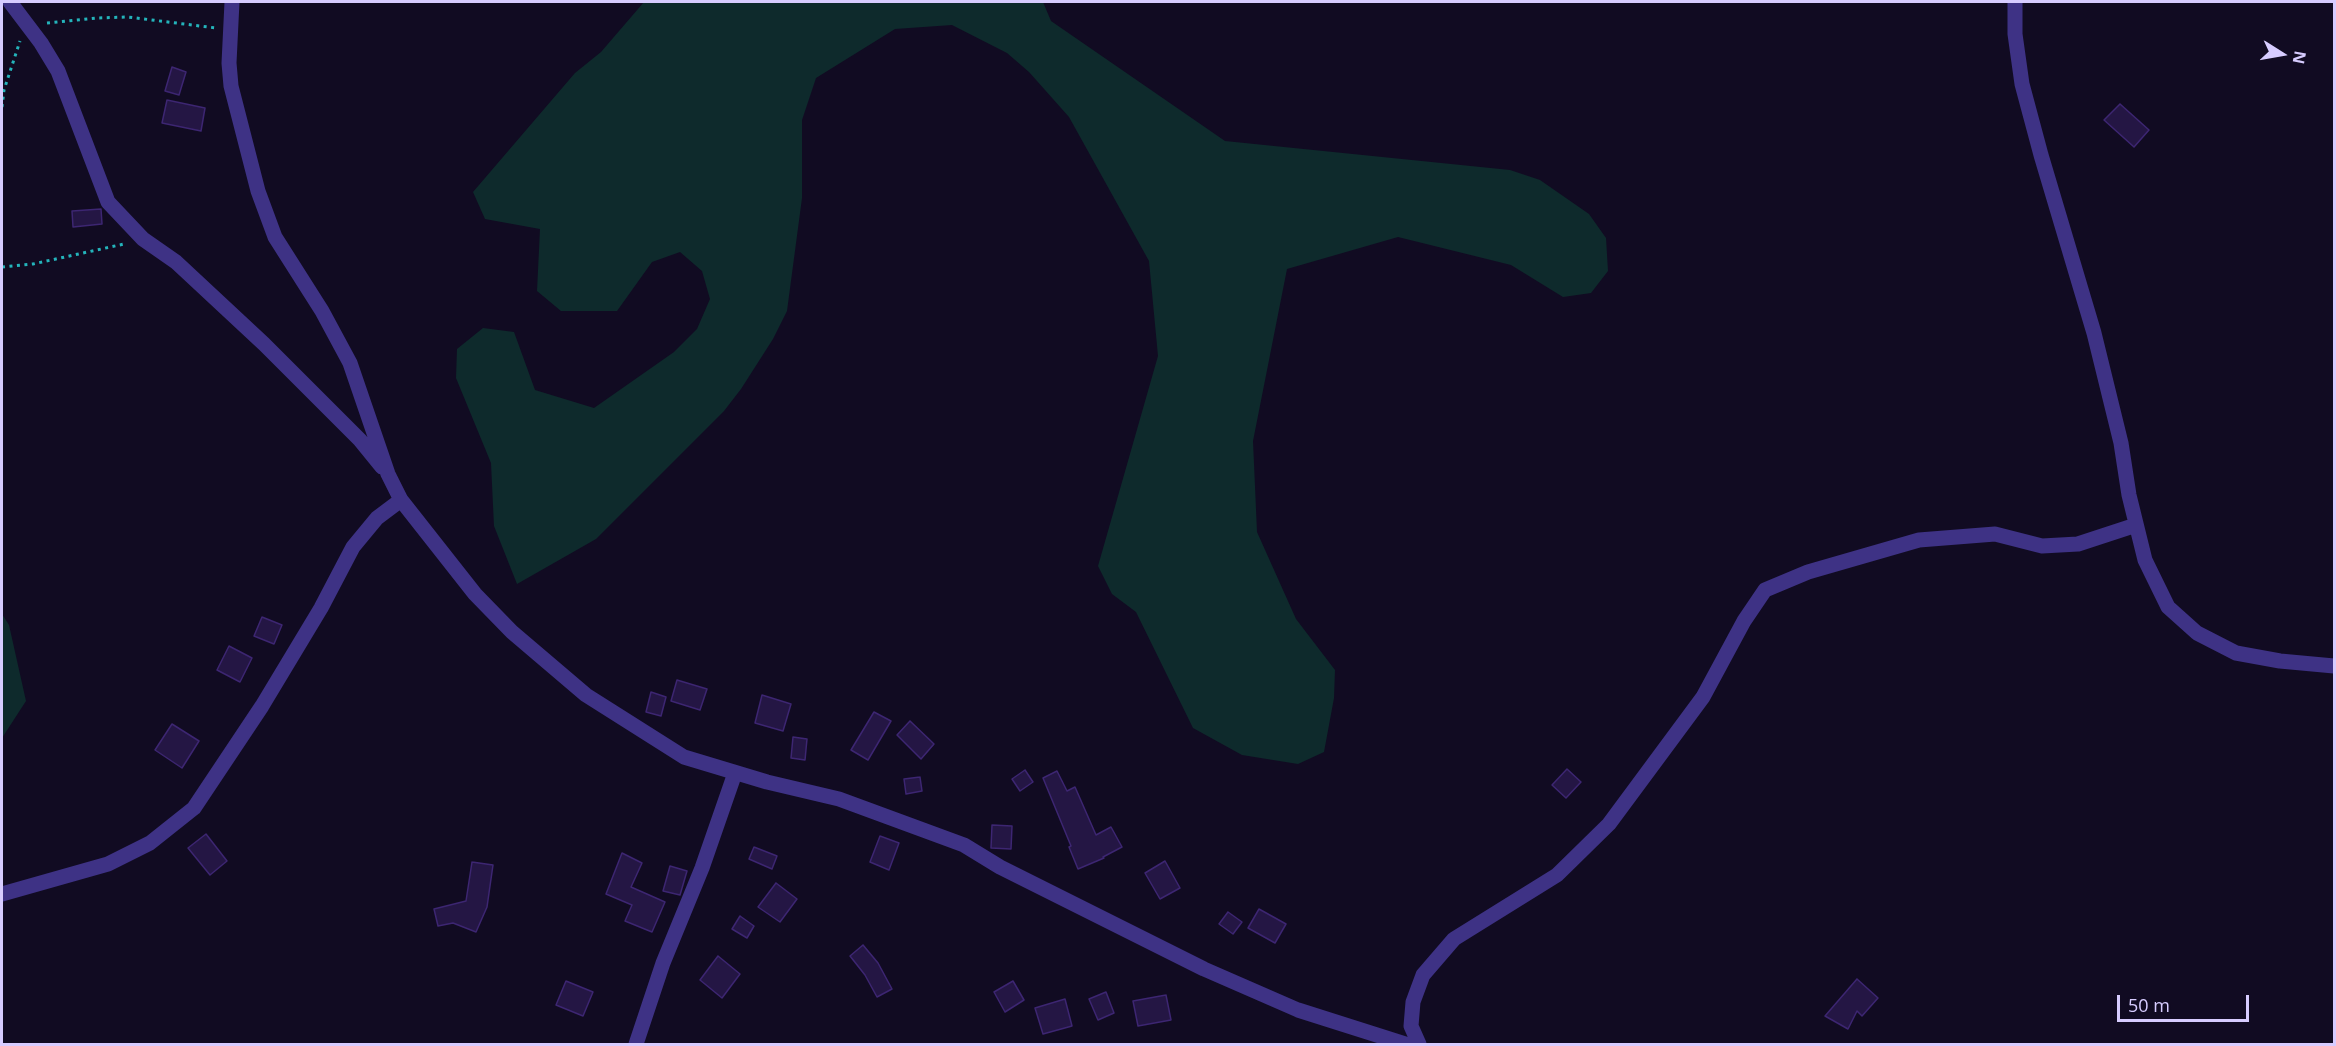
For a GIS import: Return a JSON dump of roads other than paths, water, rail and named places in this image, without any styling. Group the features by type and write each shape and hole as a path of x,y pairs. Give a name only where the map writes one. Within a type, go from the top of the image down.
{"street":[{"path":"10,2 58,71 108,202 144,239 176,262 264,344 360,440 388,474"},
{"path":"232,2 229,63 231,86 258,191 275,237 322,311 350,363 388,474 401,500 475,594 512,632 586,695 684,756 735,773 839,799 964,845 1000,867 1204,969 1298,1010 1405,1044"},
{"path":"2015,2 2015,34 2022,84 2040,155 2094,333 2121,443 2145,560 2168,607 2197,633 2236,653 2280,662 2334,666"},
{"path":"2,894 108,864 150,843 194,808 262,706 321,608 353,547 377,518 401,500"},
{"path":"1419,1044 1411,1026 1413,1002 1423,975 1454,939 1557,875 1609,824 1703,697 1744,621 1765,590 1808,572 1919,540 1995,534 2042,546 2078,544 2136,525"},
{"path":"636,1044 663,963 702,868 735,773"}]}
